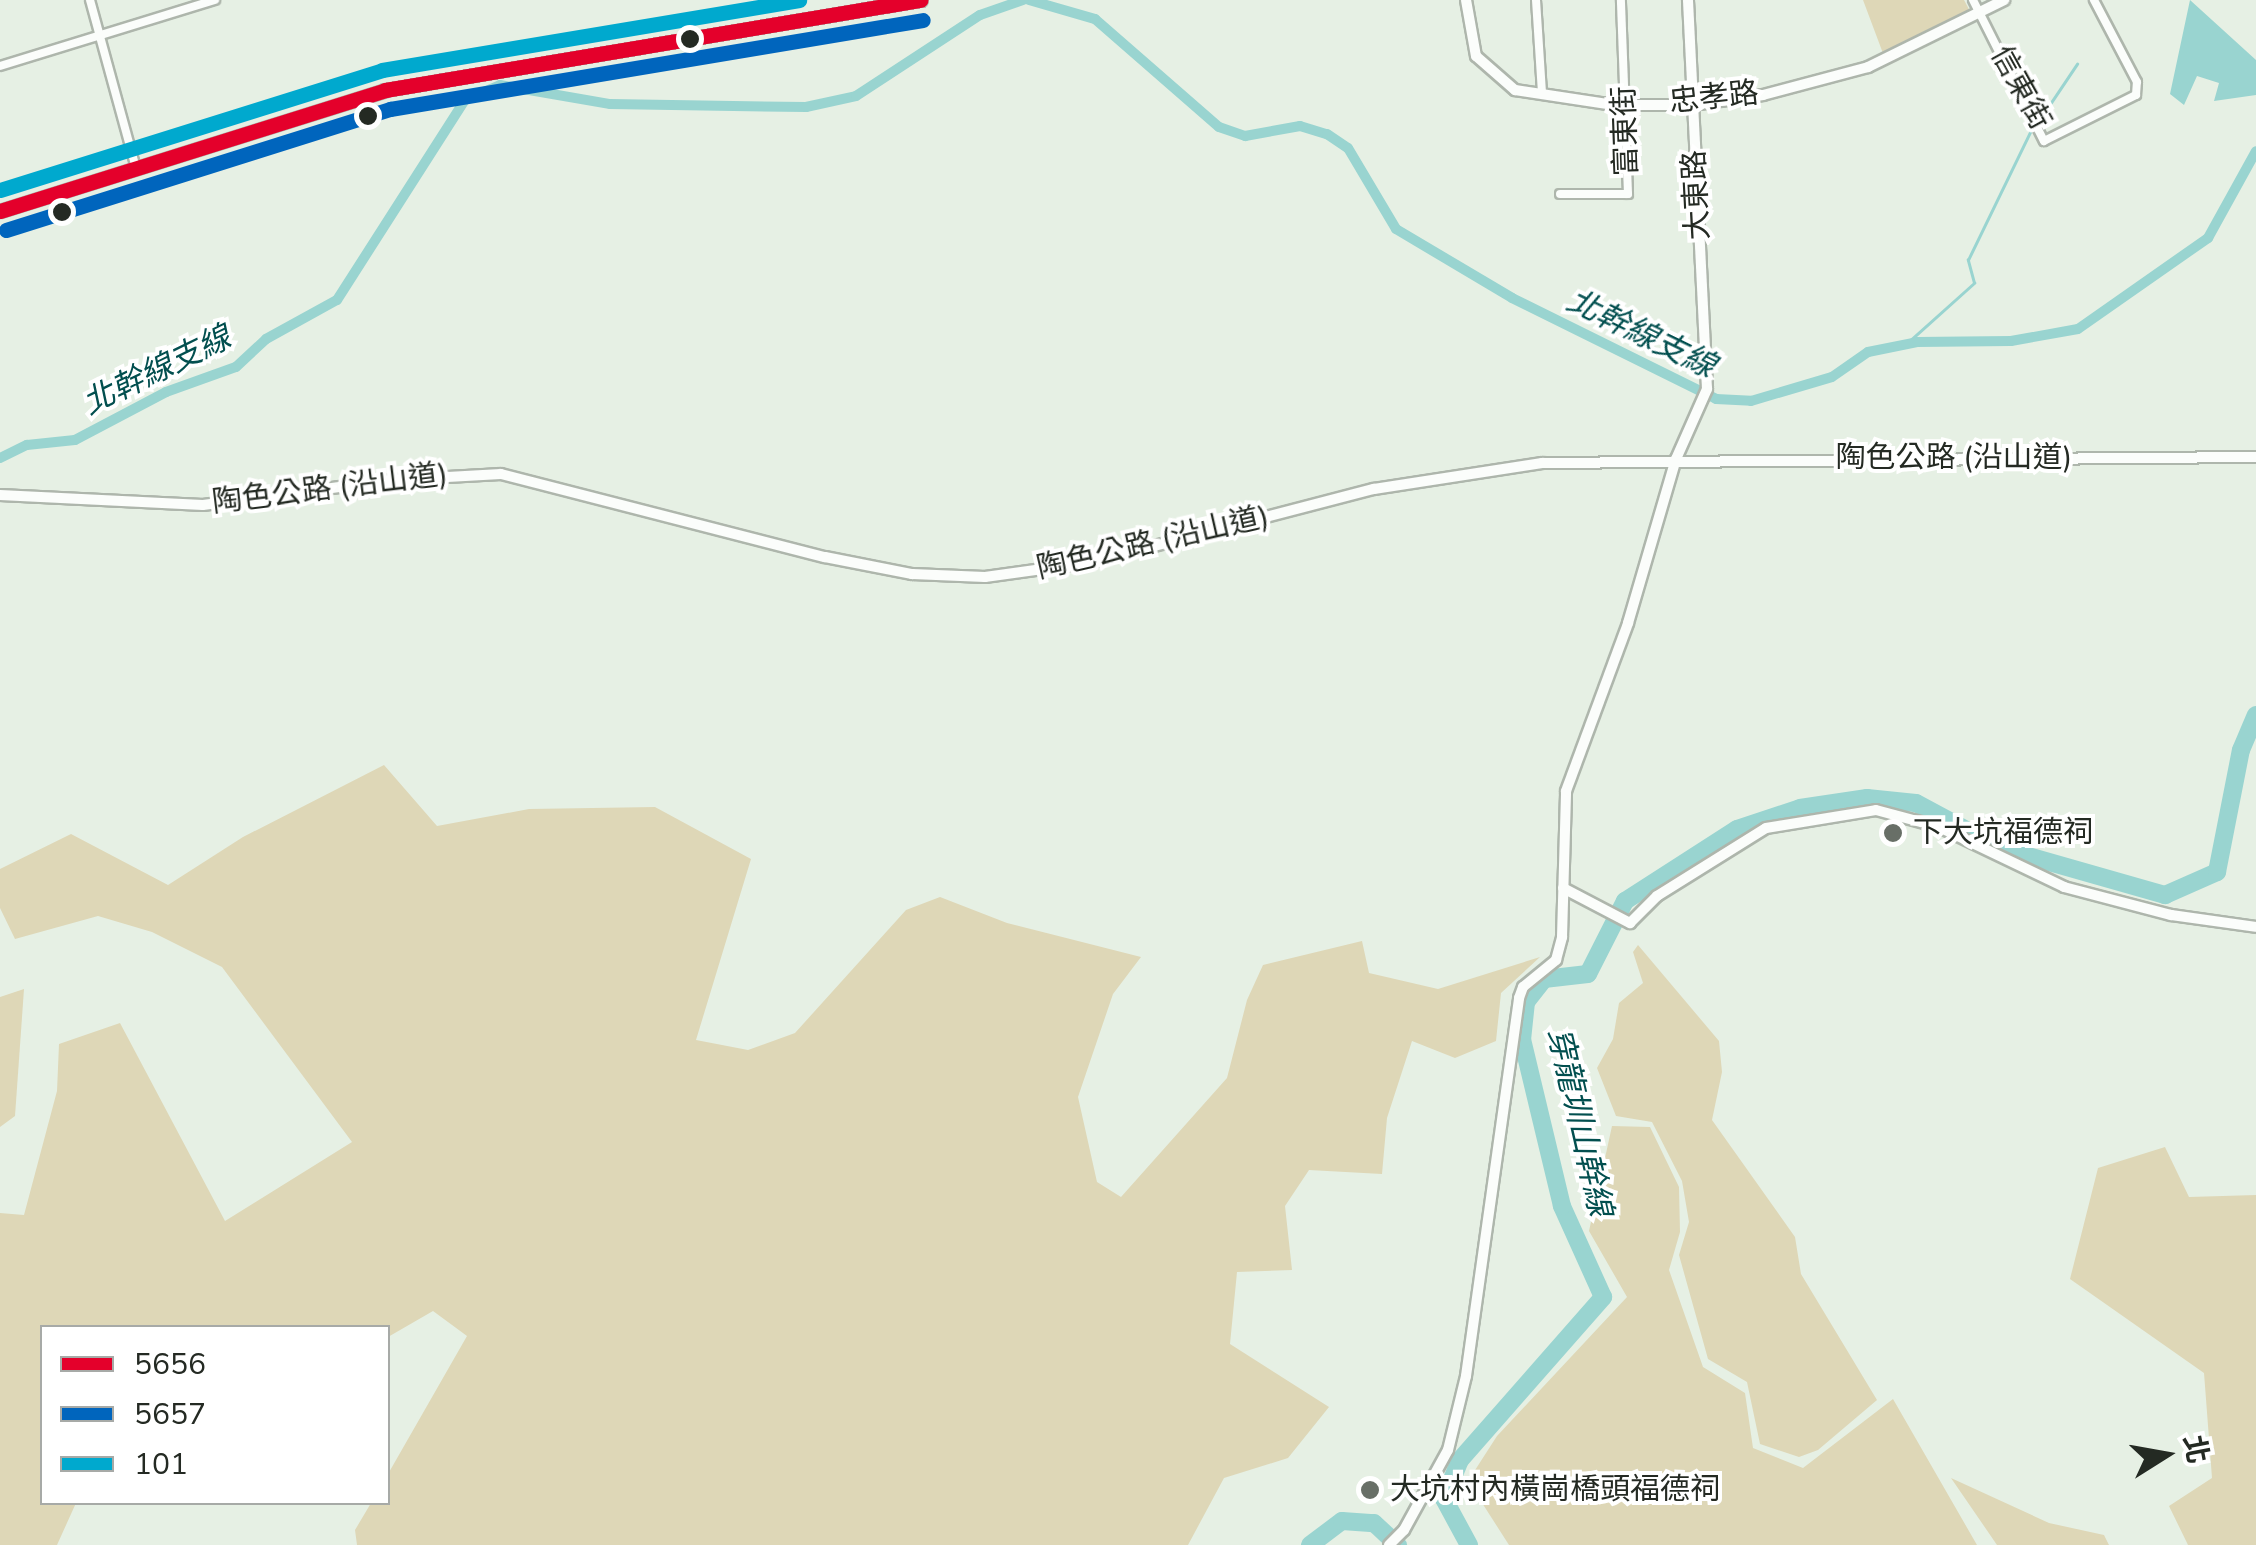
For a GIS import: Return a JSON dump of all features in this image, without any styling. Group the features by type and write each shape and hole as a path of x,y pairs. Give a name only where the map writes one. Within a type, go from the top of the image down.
{"main road":[{"path":"0,211 384,90 920,0"}],"street":[{"path":"90,0 136,168"},
{"path":"0,66 215,0"},
{"name":"忠孝路","path":"1466,0 1470,40 1486,71 1515,90 1625,105 1692,105 1763,95 1868,66 1980,16 2004,0"},
{"path":"1536,0 1542,94"},
{"name":"富東街","path":"1560,194 1628,194 1622,0"},
{"name":"大東路","path":"1676,459 1706,389 1688,0"},
{"path":"1973,0 1980,16"},
{"name":"信東街","path":"1980,16 2044,141 2136,95 2137,82 2094,0"},
{"name":"陶色公路 (沿山道)","path":"0,495 203,504 394,480 501,474 870,566 985,577 1093,562 1374,489 1469,471 1676,459 2256,457"},
{"path":"1389,1545 1404,1530 1448,1450 1460,1400 1518,998 1523,986 1556,960 1566,791 1628,623 1676,459"},
{"path":"1563,888 1630,923 1657,896 1766,828 1876,810 1939,827 2064,887 2171,915 2256,927"}],"shaded area":[{"path":"1863,0 1964,0 1972,15 1884,56"},
{"path":"384,765 437,826 529,809 655,807 751,859 696,1040 748,1050 795,1033 906,910 940,897 1007,923 1141,957 1113,994 1078,1097 1097,1182 1121,1197 1227,1078 1247,1000 1263,965 1362,941 1369,973 1438,989 1540,957 1501,993 1496,1041 1455,1058 1412,1041 1387,1118 1382,1174 1309,1170 1285,1206 1292,1270 1237,1272 1230,1344 1329,1407 1288,1458 1224,1478 1188,1545 357,1545 355,1530 370,1505 390,1505 390,1471 467,1336 433,1311 390,1336 390,1325 40,1325 40,1505 75,1505 57,1545 0,1545 0,1213 24,1215 57,1091 59,1044 120,1023 225,1221 352,1142 222,967 152,932 98,916 15,939 0,908 0,869 71,834 168,885 243,837"},
{"path":"1638,945 1719,1041 1722,1072 1712,1120 1795,1237 1801,1274 1877,1400 1818,1450 1799,1457 1760,1444 1747,1382 1708,1359 1679,1255 1689,1222 1682,1181 1652,1122 1616,1116 1597,1068 1613,1039 1619,1003 1643,983 1633,952"},
{"path":"24,989 15,1116 0,1127 0,997"},
{"path":"1612,1126 1650,1127 1679,1187 1680,1232 1669,1270 1703,1367 1745,1393 1753,1448 1803,1468 1893,1399 1977,1545 1509,1545 1468,1481 1497,1436 1627,1297 1589,1231"},
{"path":"2165,1147 2189,1197 2256,1195 2256,1545 2188,1545 2169,1506 2212,1478 2204,1373 2070,1279 2098,1168"},
{"path":"1951,1478 2049,1523 2104,1535 2109,1545 1997,1545"}],"water":[{"path":"2190,0 2256,60 2256,95 2214,101 2219,83 2197,76 2184,105 2170,94"}],"waterway":[{"name":"北幹線支線","path":"0,458 27,445 75,440 166,392 236,367 266,339 337,300 465,100 500,85 610,104 806,107 856,96 980,15 1023,0"},
{"name":"北幹線支線","path":"1029,0 1095,19 1219,127 1245,136 1300,126 1327,134 1348,148 1396,229 1512,298 1716,399 1751,401 1832,377 1868,352 1917,342 2011,341 2078,329 2208,238 2256,151"},
{"path":"2038,122 2077,64"},
{"path":"1905,345 1974,283 1968,260 2032,128"},
{"name":"穿龍圳山幹線","path":"1469,1545 1444,1499 1460,1460 1603,1297 1562,1206 1522,1040 1526,1002 1544,979 1588,974 1625,901 1737,829 1800,808 1867,798 1916,803 2000,848 2165,895 2217,872 2241,750 2256,715"},
{"name":"穿龍圳山幹線","path":"1310,1545 1342,1521 1374,1523 1398,1545"}],"transit line":[{"name":"101","path":"0,190 382,70 799,0"},
{"name":"5656","path":"0,211 385,90 920,0"},
{"name":"5657","path":"6,230 390,109 923,20"}],"place":[{"name":"下大坑福德祠","path":"1893,833"},
{"name":"大坑村內橫崗橋頭福德祠","path":"1370,1490"}]}
